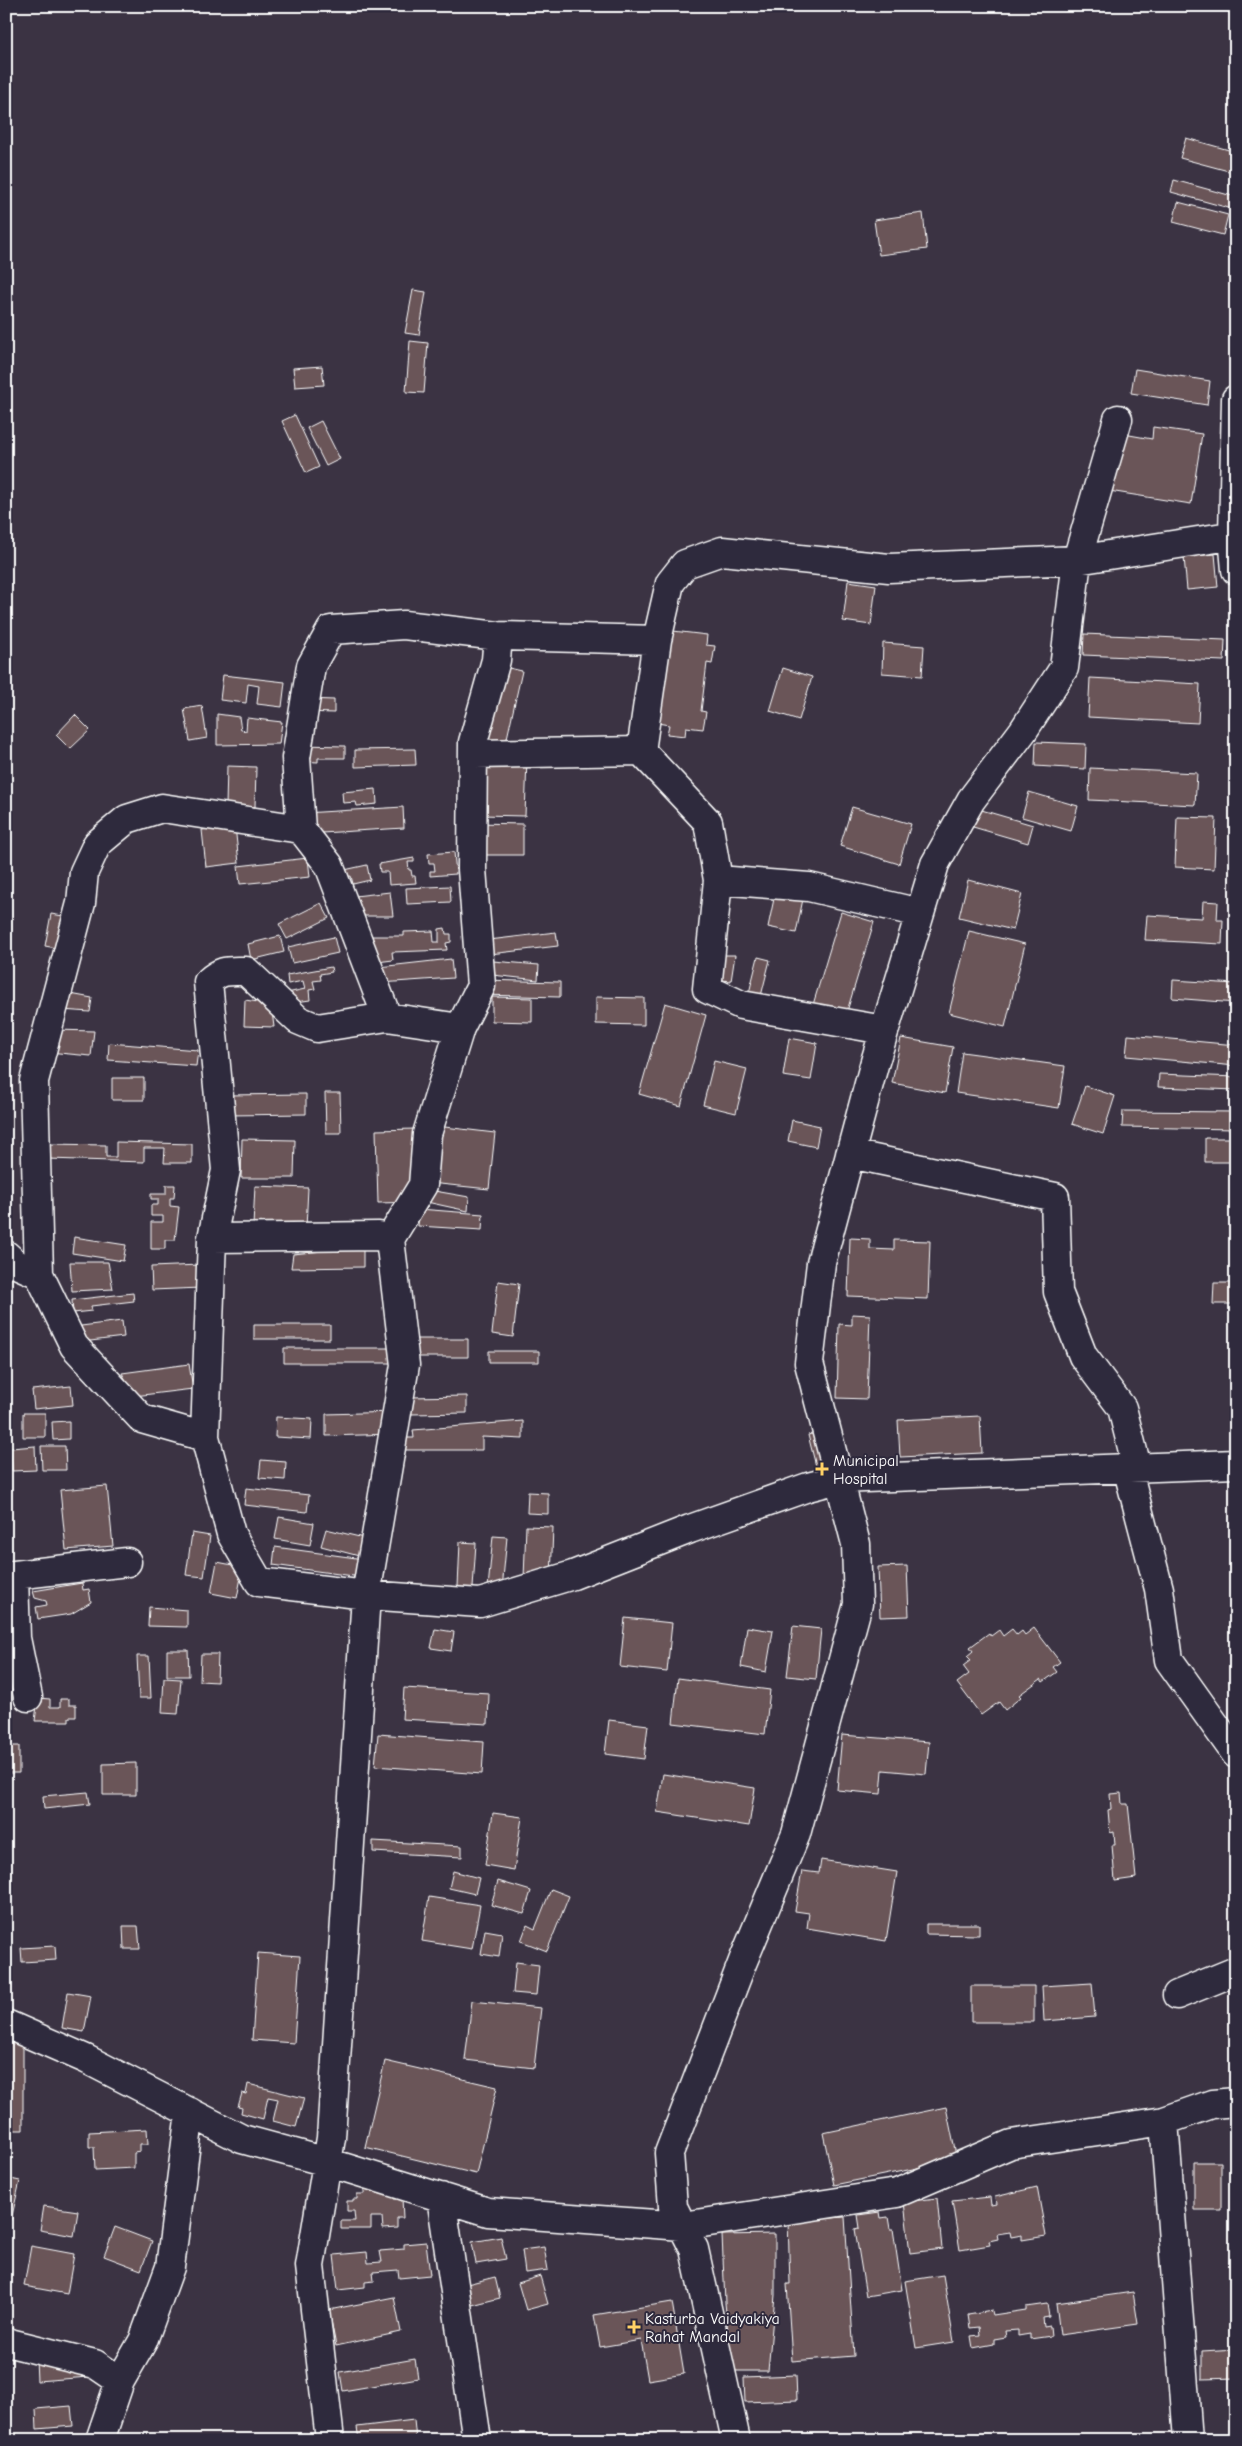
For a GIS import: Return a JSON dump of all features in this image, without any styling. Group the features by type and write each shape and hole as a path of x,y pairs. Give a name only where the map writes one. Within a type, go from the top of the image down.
{"street":[{"path":"1236,399 1234,536 1236,570"},
{"path":"736,2440 694,2250 673,2206 670,2153 743,1961 796,1834 858,1604 856,1544 809,1363 821,1263 884,1030 935,864 971,800 1023,731 1064,668 1077,560 1118,419"},
{"path":"641,751 657,640 670,583 685,564 722,550 889,568 1077,560 1234,536"},
{"path":"387,1017 329,865 301,829 296,758 311,666 331,630 404,625 498,636 657,640"},
{"path":"330,2440 310,2266 331,2138 366,1596 405,1365 390,1239 423,1185 427,1134 460,1028 482,986 472,869 475,754 473,742 496,660 498,636"},
{"path":"475,754 641,751 708,822 718,880 707,989 742,1005 884,1030"},
{"path":"205,1437 142,1419 74,1346 39,1274 34,1081 81,903 84,872 97,844 127,820 162,808 301,829"},
{"path":"718,880 809,887 920,913"},
{"path":"460,1028 387,1017 318,1028 298,1020 246,971 222,971 208,982 226,1170 212,1238 205,1437 231,1534 259,1582 366,1596 480,1603 572,1576 690,1529 808,1487 839,1479 1236,1464"},
{"path":"850,1154 1056,1197 1058,1292 1083,1356 1122,1408 1132,1467 1159,1589 1169,1660 1236,1754"},
{"path":"212,1238 379,1236 390,1239"},
{"path":"6,1255 16,1264 39,1274"},
{"path":"28,1697 16,1638 10,1577 127,1562"},
{"path":"1177,1995 1236,1971"},
{"path":"6,2024 86,2059 242,2139 327,2162 488,2212 683,2226 897,2193 1011,2144 1164,2121 1212,2104 1236,2102"},
{"path":"100,2440 120,2381 143,2341 170,2267 190,2112"},
{"path":"1164,2121 1188,2440"},
{"path":"441,2197 477,2440"},
{"path":"6,2342 96,2364 120,2381"}],"building":[{"path":"1186,138 1236,152 1236,173 1180,158"},
{"path":"1174,180 1236,197 1236,210 1171,192"},
{"path":"1178,202 1228,215 1223,235 1173,222"},
{"path":"923,213 927,249 879,255 874,220"},
{"path":"413,290 426,292 419,335 405,333"},
{"path":"410,341 428,343 424,393 406,392"},
{"path":"322,366 324,385 295,387 293,368"},
{"path":"1135,369 1210,381 1207,405 1131,393"},
{"path":"295,415 319,467 306,473 282,421"},
{"path":"321,421 340,459 326,466 307,428"},
{"path":"1153,427 1202,434 1191,504 1109,491 1118,433 1152,439"},
{"path":"1215,554 1218,587 1187,590 1184,557"},
{"path":"848,581 876,585 871,625 843,621"},
{"path":"673,631 707,635 706,645 715,646 712,664 707,663 701,711 706,712 703,729 686,727 685,736 667,734 669,725 652,722 654,705 661,706 668,657 663,639 672,641"},
{"path":"1084,634 1225,640 1224,661 1083,655"},
{"path":"883,643 924,646 922,676 882,673"},
{"path":"500,666 522,671 505,747 483,742"},
{"path":"783,668 812,677 799,720 770,711"},
{"path":"223,675 285,682 282,707 257,704 259,686 248,684 246,703 220,700"},
{"path":"1090,678 1200,684 1198,723 1088,717"},
{"path":"305,699 334,700 334,713 304,712"},
{"path":"202,706 207,738 190,741 184,709"},
{"path":"217,714 239,717 241,730 246,731 247,718 282,722 279,744 217,745"},
{"path":"75,715 90,730 70,749 56,735"},
{"path":"1036,742 1086,744 1085,769 1035,766"},
{"path":"300,745 345,746 345,758 318,758 318,762 300,761"},
{"path":"415,749 416,765 355,767 355,750"},
{"path":"483,757 527,758 525,816 481,815"},
{"path":"227,766 256,767 255,807 226,806"},
{"path":"1090,768 1197,773 1195,805 1089,800"},
{"path":"376,789 377,804 357,806 356,802 343,803 342,792"},
{"path":"1029,792 1078,806 1071,831 1022,817"},
{"path":"403,807 404,828 305,834 304,813"},
{"path":"852,807 911,824 899,864 840,846"},
{"path":"978,809 1033,825 1028,843 973,827"},
{"path":"1177,817 1216,818 1214,869 1175,867"},
{"path":"475,823 523,824 523,855 474,855"},
{"path":"235,826 239,863 206,867 202,830"},
{"path":"454,852 456,874 430,876 430,871 435,871 434,863 429,863 428,854"},
{"path":"308,858 310,877 240,884 238,866"},
{"path":"414,858 414,862 408,862 409,870 411,870 412,876 415,876 416,883 389,885 388,872 380,872 379,864"},
{"path":"367,865 370,880 353,884 351,876 341,878 340,871"},
{"path":"968,880 1022,894 1013,930 959,917"},
{"path":"450,886 451,902 407,904 406,888"},
{"path":"390,892 393,916 353,916 346,897"},
{"path":"775,894 803,899 796,933 768,927"},
{"path":"1203,901 1218,902 1217,920 1223,920 1222,944 1145,940 1147,915 1202,918"},
{"path":"321,903 329,918 287,939 279,924"},
{"path":"841,912 874,922 845,1018 812,1008"},
{"path":"51,914 63,916 56,948 45,946"},
{"path":"445,928 446,934 451,934 451,942 446,943 447,950 392,952 393,960 377,962 366,936 404,936 404,932 433,931 434,942 439,942 439,929"},
{"path":"969,931 1025,944 1005,1027 949,1013"},
{"path":"556,932 558,946 490,954 489,940"},
{"path":"280,936 284,952 251,960 248,944"},
{"path":"334,937 338,953 292,963 288,947"},
{"path":"719,955 735,955 731,981 714,979"},
{"path":"758,957 770,960 761,996 749,993"},
{"path":"451,959 453,978 380,983 379,967"},
{"path":"493,961 539,965 538,980 492,975"},
{"path":"331,967 332,972 320,974 321,980 313,981 315,989 309,990 310,1000 289,1003 287,993 305,989 303,981 288,984 287,975"},
{"path":"482,980 560,982 560,997 482,995"},
{"path":"1173,980 1236,984 1236,1003 1172,998"},
{"path":"65,993 92,998 90,1012 61,1010"},
{"path":"492,997 532,998 532,1022 492,1021"},
{"path":"596,997 644,998 644,1025 596,1024"},
{"path":"245,1000 271,1004 274,1027 244,1026"},
{"path":"665,1003 706,1015 681,1106 639,1094"},
{"path":"6,1022 10,1022 9,1049 6,1049"},
{"path":"55,1030 94,1031 91,1056 48,1052"},
{"path":"1128,1035 1236,1045 1236,1066 1126,1056"},
{"path":"789,1038 817,1043 811,1080 783,1076"},
{"path":"901,1038 953,1047 945,1093 892,1083"},
{"path":"109,1043 198,1050 196,1066 108,1060"},
{"path":"962,1052 1065,1066 1059,1108 956,1093"},
{"path":"714,1061 747,1069 736,1113 703,1105"},
{"path":"1159,1074 1236,1077 1236,1090 1158,1087"},
{"path":"112,1078 144,1078 144,1100 112,1100"},
{"path":"1085,1086 1115,1096 1103,1134 1072,1124"},
{"path":"325,1093 340,1093 341,1133 326,1133"},
{"path":"306,1094 306,1114 229,1115 228,1095"},
{"path":"1123,1111 1236,1112 1236,1129 1122,1127"},
{"path":"792,1120 820,1126 816,1147 788,1141"},
{"path":"436,1126 495,1133 489,1189 430,1183"},
{"path":"415,1129 417,1202 378,1203 376,1130"},
{"path":"1205,1138 1236,1138 1236,1162 1205,1162"},
{"path":"242,1139 295,1140 294,1178 241,1178"},
{"path":"116,1142 192,1144 192,1163 164,1163 165,1148 144,1148 144,1162 48,1159 49,1144 106,1145 106,1157 116,1157"},
{"path":"166,1185 175,1185 174,1198 170,1198 170,1206 179,1207 175,1240 165,1240 165,1249 151,1249 151,1222 163,1222 163,1216 151,1216 151,1205 158,1205 158,1199 151,1199 151,1194 166,1194"},
{"path":"255,1186 308,1188 306,1228 253,1226"},
{"path":"423,1189 469,1197 468,1211 422,1201"},
{"path":"419,1209 483,1214 482,1230 418,1226"},
{"path":"74,1237 126,1245 123,1261 72,1253"},
{"path":"850,1238 870,1239 870,1249 894,1250 894,1240 930,1241 928,1299 848,1296"},
{"path":"363,1247 363,1267 291,1268 293,1254"},
{"path":"70,1262 108,1262 113,1289 72,1291"},
{"path":"200,1265 201,1288 152,1290 151,1267"},
{"path":"498,1281 519,1284 513,1337 492,1334"},
{"path":"1214,1283 1236,1283 1236,1304 1213,1304"},
{"path":"133,1293 134,1301 91,1306 92,1311 73,1313 72,1300"},
{"path":"852,1314 870,1315 867,1399 837,1398 839,1324 852,1325"},
{"path":"122,1321 124,1337 82,1342 81,1326"},
{"path":"254,1325 330,1325 330,1339 254,1339"},
{"path":"408,1339 468,1339 468,1357 408,1357"},
{"path":"284,1348 392,1348 392,1363 284,1363"},
{"path":"489,1351 539,1351 539,1362 489,1362"},
{"path":"189,1364 193,1389 134,1396 122,1373"},
{"path":"71,1386 73,1405 34,1409 32,1390"},
{"path":"467,1396 467,1413 411,1414 410,1397"},
{"path":"395,1412 396,1434 326,1436 326,1414"},
{"path":"23,1413 45,1413 45,1437 23,1437"},
{"path":"980,1416 982,1453 900,1457 898,1420"},
{"path":"276,1417 312,1419 311,1439 275,1437"},
{"path":"69,1421 69,1439 53,1440 52,1422"},
{"path":"523,1421 523,1439 482,1437 482,1450 404,1450 404,1438 414,1438 413,1430"},
{"path":"823,1431 833,1471 818,1474 808,1435"},
{"path":"35,1446 36,1470 12,1471 11,1448"},
{"path":"41,1446 65,1446 66,1470 42,1470"},
{"path":"261,1460 286,1462 285,1480 259,1478"},
{"path":"107,1486 113,1546 66,1550 60,1490"},
{"path":"246,1488 309,1495 307,1512 244,1505"},
{"path":"528,1492 548,1493 548,1514 527,1513"},
{"path":"279,1517 314,1523 310,1545 275,1539"},
{"path":"526,1526 553,1527 551,1579 524,1578"},
{"path":"326,1529 368,1539 363,1557 321,1546"},
{"path":"192,1533 210,1536 204,1577 186,1575"},
{"path":"493,1536 507,1537 502,1589 488,1588"},
{"path":"460,1542 476,1543 473,1588 458,1587"},
{"path":"275,1547 371,1560 368,1578 273,1565"},
{"path":"217,1562 243,1567 237,1598 211,1593"},
{"path":"907,1566 909,1616 880,1617 878,1567"},
{"path":"82,1583 83,1590 89,1589 91,1602 71,1614 38,1619 36,1607 47,1605 46,1601 35,1598 33,1591"},
{"path":"149,1607 187,1610 187,1627 148,1626"},
{"path":"625,1618 672,1623 667,1672 620,1667"},
{"path":"793,1626 821,1629 816,1679 787,1676"},
{"path":"747,1627 773,1631 766,1672 741,1667"},
{"path":"1034,1628 1060,1662 1053,1667 1057,1672 1043,1682 1041,1679 1019,1695 1021,1697 1005,1710 999,1702 981,1715 957,1683 969,1674 963,1666 971,1660 967,1656 973,1651 970,1647 989,1633 991,1636 999,1630 1003,1636 1012,1629 1017,1635 1022,1631 1025,1635"},
{"path":"435,1629 454,1632 451,1651 431,1648"},
{"path":"167,1650 188,1650 189,1676 167,1676"},
{"path":"201,1654 218,1654 217,1682 200,1681"},
{"path":"137,1656 149,1656 151,1698 139,1698"},
{"path":"164,1678 181,1679 178,1714 162,1713"},
{"path":"678,1678 770,1690 765,1734 673,1723"},
{"path":"404,1688 489,1693 488,1724 402,1719"},
{"path":"38,1698 50,1699 50,1707 60,1707 60,1699 69,1699 69,1705 76,1705 76,1717 69,1717 69,1721 35,1721"},
{"path":"609,1720 648,1725 644,1759 605,1754"},
{"path":"378,1734 484,1742 482,1774 375,1766"},
{"path":"842,1735 929,1742 926,1774 883,1770 881,1794 837,1790"},
{"path":"6,1746 19,1746 19,1773 6,1773"},
{"path":"136,1763 136,1795 103,1795 103,1764"},
{"path":"663,1774 755,1788 749,1826 657,1812"},
{"path":"88,1792 90,1804 44,1809 43,1796"},
{"path":"1121,1793 1122,1804 1128,1804 1136,1878 1115,1881 1112,1845 1115,1845 1114,1832 1110,1833 1108,1810 1111,1809 1110,1794"},
{"path":"493,1813 522,1817 514,1870 485,1865"},
{"path":"373,1841 462,1846 462,1857 373,1852"},
{"path":"821,1860 897,1872 886,1941 807,1928 809,1913 795,1911 802,1871 819,1873"},
{"path":"453,1871 479,1878 475,1894 449,1888"},
{"path":"498,1881 531,1891 524,1914 491,1905"},
{"path":"551,1889 569,1896 547,1951 521,1941 527,1925 535,1929"},
{"path":"429,1897 480,1905 472,1949 422,1941"},
{"path":"926,1924 979,1924 979,1935 926,1934"},
{"path":"123,1926 138,1926 140,1949 124,1949"},
{"path":"485,1930 502,1933 499,1957 481,1954"},
{"path":"55,1946 56,1960 22,1962 21,1948"},
{"path":"258,1953 300,1956 294,2043 252,2040"},
{"path":"516,1962 539,1965 536,1995 513,1993"},
{"path":"1092,1983 1095,2017 1044,2021 1042,1986"},
{"path":"971,1986 1034,1986 1034,2022 971,2022"},
{"path":"68,1992 91,1996 84,2032 62,2028"},
{"path":"472,2001 541,2008 534,2068 465,2060"},
{"path":"6,2043 23,2043 23,2130 6,2130"},
{"path":"385,2061 497,2087 476,2174 365,2147"},
{"path":"248,2084 304,2098 296,2127 273,2121 278,2099 268,2097 263,2119 241,2113 242,2108 238,2107 242,2093 246,2094"},
{"path":"946,2107 957,2160 834,2185 823,2133"},
{"path":"147,2129 148,2144 140,2144 140,2152 134,2153 134,2168 95,2170 94,2147 89,2147 89,2132"},
{"path":"1194,2162 1221,2162 1221,2210 1194,2210"},
{"path":"6,2178 20,2181 11,2220 6,2219"},
{"path":"1037,2187 1046,2236 1022,2240 1022,2235 1011,2237 1010,2232 997,2234 998,2239 989,2241 990,2245 960,2250 952,2201 990,2197 991,2205 996,2204 995,2197"},
{"path":"364,2189 394,2193 394,2199 402,2198 403,2218 397,2218 397,2228 383,2229 382,2217 371,2217 371,2229 341,2229 341,2221 355,2221 354,2211 347,2211 347,2201 357,2199 357,2194 364,2194"},
{"path":"937,2198 942,2249 910,2253 904,2202"},
{"path":"44,2206 78,2211 74,2236 40,2230"},
{"path":"880,2212 881,2218 888,2217 890,2229 893,2229 902,2290 866,2296 855,2229 860,2228 858,2215"},
{"path":"845,2217 854,2356 792,2361 787,2284 790,2284 788,2221"},
{"path":"115,2227 152,2241 141,2270 104,2256"},
{"path":"775,2234 775,2295 768,2371 732,2371 725,2303 722,2235"},
{"path":"501,2237 506,2259 476,2264 472,2242"},
{"path":"426,2242 430,2275 399,2278 398,2270 373,2272 374,2281 365,2282 365,2287 338,2290 334,2255 367,2252 368,2263 382,2262 380,2251 404,2249 404,2244"},
{"path":"31,2246 74,2254 67,2294 24,2286"},
{"path":"544,2247 548,2270 525,2273 522,2250"},
{"path":"943,2275 954,2342 916,2348 905,2281"},
{"path":"540,2276 548,2304 526,2310 518,2283"},
{"path":"495,2277 500,2298 468,2306 463,2285"},
{"path":"1133,2292 1138,2324 1060,2335 1056,2303"},
{"path":"394,2297 401,2332 336,2346 329,2310"},
{"path":"672,2302 684,2374 648,2380 641,2340 600,2347 594,2315"},
{"path":"1047,2304 1049,2317 1043,2318 1044,2327 1050,2326 1051,2336 1030,2339 1030,2334 1018,2336 1018,2330 1005,2331 1006,2337 994,2339 994,2344 973,2348 971,2336 980,2335 979,2327 970,2328 968,2315 992,2311 993,2315 1026,2310 1026,2307"},
{"path":"1236,2349 1236,2378 1202,2379 1202,2351"},
{"path":"87,2355 89,2377 37,2381 36,2359"},
{"path":"415,2359 418,2378 343,2391 340,2372"},
{"path":"796,2375 797,2400 745,2402 744,2377"},
{"path":"71,2406 73,2426 37,2429 36,2409"},
{"path":"414,2420 416,2440 359,2440 357,2427"}],"place":[{"name":"Municipal Hospital","path":"822,1469"},
{"name":"Kasturba Vaidyakiya Rahat Mandal","path":"634,2327"}]}
